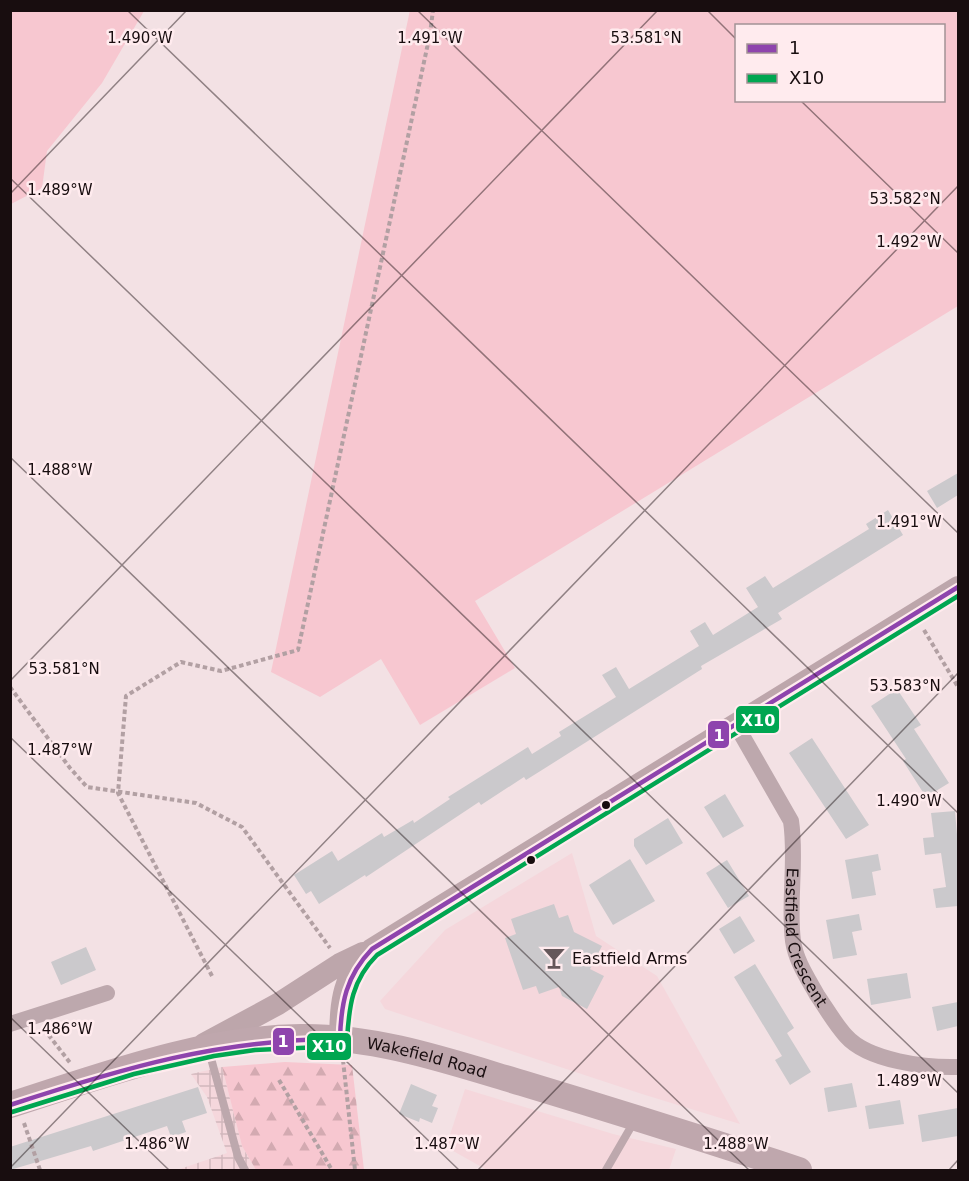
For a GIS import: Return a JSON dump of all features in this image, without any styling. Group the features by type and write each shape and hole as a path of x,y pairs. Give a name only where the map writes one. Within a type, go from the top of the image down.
{"main road":[{"path":"198,1050 278,1004 340,964 372,949 958,586"},
{"path":"340,1039 341,1010 348,976 356,963 372,949"},
{"name":"Wakefield Road","path":"14,1104 198,1050 264,1039 340,1039 460,1065 636,1117 799,1170"}],"street":[{"name":"Eastfield Crescent","path":"736,725 791,821 794,839 793,938 802,970 822,1003 846,1038 863,1049 911,1064 958,1067"},
{"path":"10,1024 107,993"}],"lane":[{"path":"198,1050 244,1170"},
{"path":"606,1170 636,1117"}],"path":[{"path":"212,976 118,793 126,696 181,662 221,671 298,650 428,46 433,10"},
{"path":"914,614 958,687"},
{"path":"10,687 70,768 87,786 118,793 196,803 242,827 340,964"},
{"path":"34,1017 85,1082"},
{"path":"340,1039 355,1170"},
{"path":"279,1080 332,1170"},
{"path":"14,1104 40,1170"}],"shaded area":[{"path":"572,853 596,936 657,976 740,1124 385,1009 380,1001 445,930"},
{"path":"222,1067 242,1146 256,1170 177,1170 227,1153 207,1097 191,1074"},
{"path":"465,1089 613,1134 676,1149 669,1170 487,1170 446,1147"}],"green space":[{"path":"11,10 144,11 102,83 47,151 42,188 11,204"},
{"path":"410,10 958,11 958,306 475,601 515,668 420,725 381,659 320,697 271,672"},
{"path":"285,1062 352,1065 364,1170 256,1170 242,1146 222,1067"}],"building":[{"path":"958,473 958,495 937,508 927,491"},
{"path":"888,510 903,535 778,613 782,619 701,666 702,669 526,780 524,777 481,805 479,802 366,877 365,875 319,904 311,891 306,894 294,875 332,851 338,861 382,833 384,837 413,820 414,823 450,799 448,797 528,747 532,754 561,736 559,732 616,697 602,675 616,667 629,689 699,646 690,631 705,622 713,635 758,607 746,588 765,576 773,588 869,529 866,524"},
{"path":"897,689 921,725 914,729 949,783 926,797 903,761 906,759 871,706"},
{"path":"812,738 869,825 846,839 789,753"},
{"path":"725,794 744,826 723,838 704,807"},
{"path":"955,811 958,846 958,906 936,908 933,889 946,887 941,853 925,855 923,838 934,837 931,813"},
{"path":"668,818 683,843 646,865 634,846 634,839"},
{"path":"878,854 881,870 872,872 876,895 852,899 845,860"},
{"path":"630,859 655,901 613,925 589,885"},
{"path":"727,860 749,896 728,908 706,873"},
{"name":"Eastfield Arms","path":"554,904 559,918 568,915 574,932 602,946 590,969 604,976 587,1009 562,996 559,987 539,994 536,986 523,990 505,938 516,934 511,919"},
{"path":"859,914 862,930 852,932 857,955 833,959 826,920"},
{"path":"740,916 755,941 734,954 719,929"},
{"path":"86,947 96,970 61,985 51,962"},
{"path":"755,964 794,1028 787,1033 811,1072 790,1085 775,1060 782,1056 734,977"},
{"path":"907,973 911,998 871,1005 867,979"},
{"path":"958,1002 958,1026 937,1031 932,1007"},
{"path":"852,1083 857,1107 828,1112 824,1088"},
{"path":"411,1084 437,1095 432,1106 438,1108 432,1123 420,1118 419,1122 399,1114"},
{"path":"198,1087 207,1113 182,1121 186,1132 171,1137 167,1126 93,1151 91,1146 10,1170 10,1147"},
{"path":"900,1100 904,1124 869,1129 865,1106"},
{"path":"958,1108 958,1136 922,1142 918,1115"}],"transit line":[{"name":"1","path":"10,1105 92,1079 173,1058 254,1044 340,1039 347,991 356,969 372,949 958,587"},
{"name":"X10","path":"12,1112 134,1074 214,1056 255,1050 343,1046 347,1040 353,994 362,974 377,955 958,596"}],"place":[{"name":"Eastfield Arms","path":"554,958"}]}
